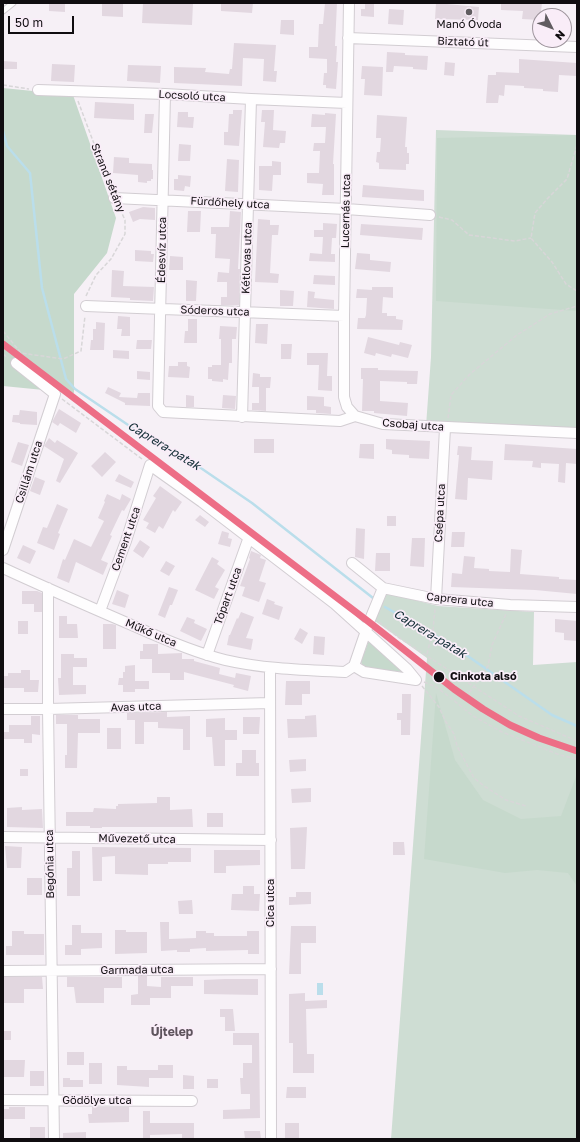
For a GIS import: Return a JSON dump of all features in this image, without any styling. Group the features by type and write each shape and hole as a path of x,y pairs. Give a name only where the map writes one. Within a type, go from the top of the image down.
{"street":[{"name":"Lucernás utca","path":"349,3 344,397 347,407 355,416"},
{"name":"Biztató út","path":"348,38 577,47"},
{"name":"Locsoló utca","path":"38,90 347,102"},
{"name":"Édesvíz utca","path":"165,94 158,406 163,412 242,417"},
{"name":"Kétlovas utca","path":"242,417 251,99"},
{"name":"Fürdőhely utca","path":"114,198 346,209 430,215"},
{"name":"Sóderos utca","path":"86,306 344,316"},
{"path":"16,363 55,394"},
{"name":"Csillám utca","path":"3,550 55,394"},
{"name":"Csobaj utca","path":"355,416 383,424 577,433"},
{"path":"242,417 340,421 355,416"},
{"name":"Csépa utca","path":"436,599 445,428"},
{"path":"150,465 249,537 335,604 407,669 416,680"},
{"name":"Cement utca","path":"100,612 126,541 150,465"},
{"name":"Tópart utca","path":"206,655 249,537"},
{"name":"Caprera utca","path":"352,563 383,588 436,599 510,605 577,608"},
{"name":"Műkő utca","path":"3,568 100,612 206,655 270,668 346,672 354,666"},
{"name":"Begónia utca","path":"48,588 48,709 54,1139"},
{"path":"383,588 365,632 354,666 364,672 416,680"},
{"name":"Cica utca","path":"270,668 271,1139"},
{"name":"Avas utca","path":"3,709 270,703"},
{"name":"Művezető utca","path":"3,837 271,840"},
{"name":"Garmada utca","path":"3,971 271,969"},
{"name":"Gödölye utca","path":"3,1100 192,1101"}],"lane":[{"path":"3,11 13,3"}],"path":[{"path":"3,85 38,90"},
{"name":"Strand sétány","path":"3,331 21,353 63,358 81,350 86,306 84,299 96,275 111,259 125,234 125,220 114,198 74,92"},
{"path":"531,238 535,213 567,179 577,145"},
{"path":"430,215 452,220 470,235 515,241 531,238"},
{"path":"531,238 552,262 566,284 577,291"},
{"path":"445,428 449,413 451,395 470,374 516,335 550,314 577,306"},
{"path":"55,394 150,465"},
{"path":"427,655 433,630 436,599"},
{"path":"469,693 488,666 492,645 499,626 510,605"},
{"path":"372,616 398,637 519,716 577,741"},
{"path":"416,680 436,687 473,716 502,732 560,755 577,758"},
{"path":"416,680 439,707 454,734 457,746 474,778 506,800 526,806"}],"shaded area":[{"path":"436,130 577,135 577,435 426,426 431,357"},
{"path":"387,593 438,606 534,612 533,665 577,662 577,1139 391,1139 427,658 375,621"}],"green space":[{"path":"3,88 73,95 116,218 107,253 74,294 74,393 3,386"},
{"path":"577,135 577,311 436,301 437,138"},
{"path":"369,640 404,672 364,670 361,662"},
{"path":"436,693 455,760 483,800 521,819 561,816 577,774 577,886 568,873 537,870 505,873 424,859"}],"water":[{"path":"317,983 323,983 323,995 317,995"}],"building":[{"path":"49,3 65,3 65,12 49,11"},
{"path":"102,3 123,3 123,17 102,16"},
{"path":"143,3 193,3 192,25 142,23"},
{"path":"221,3 253,3 252,13 221,11"},
{"path":"325,3 337,3 335,46 337,46 336,62 338,62 336,89 326,88 326,85 323,85 324,73 327,73 327,59 309,58 309,47 318,47 319,24 323,24"},
{"path":"365,3 374,3 374,17 361,16 361,9 365,9"},
{"path":"436,3 479,7 478,20 435,19"},
{"path":"501,3 542,3 541,8 532,8 532,20 522,19 523,11 501,10"},
{"path":"389,9 404,10 403,25 388,24"},
{"path":"281,20 294,20 294,35 280,34"},
{"path":"234,43 276,45 274,71 277,71 276,82 263,81 264,59 243,58 242,86 174,83 174,67 206,68 205,72 229,74 230,69 232,69"},
{"path":"387,52 405,53 405,55 428,56 427,70 413,69 413,67 394,66 393,72 386,72"},
{"path":"519,59 577,63 577,76 559,75 558,92 543,91 543,89 524,88 524,86 505,85 504,96 499,95 498,103 486,103 488,75 496,75 496,72 519,73"},
{"path":"3,61 17,62 17,69 3,69"},
{"path":"445,62 455,63 454,76 444,75"},
{"path":"52,64 75,65 74,82 51,81"},
{"path":"128,65 161,66 160,83 127,81"},
{"path":"362,66 383,67 382,96 364,95 365,79 361,79"},
{"path":"95,102 134,104 134,120 94,118"},
{"path":"233,110 242,110 239,146 224,145 224,132 228,132 229,114 233,114"},
{"path":"262,110 274,110 273,130 286,131 285,143 280,143 279,148 263,147 265,122 261,122"},
{"path":"178,112 188,112 188,117 194,117 193,128 177,127"},
{"path":"325,113 336,114 333,164 334,195 322,195 323,184 307,183 307,173 319,173 320,151 313,151 314,143 325,143 326,127 311,127 312,114 325,115"},
{"path":"145,114 154,114 152,133 144,133"},
{"path":"377,115 407,117 405,147 407,147 407,153 409,153 409,164 406,164 406,170 379,169 379,163 376,162 377,152 380,152 381,138 376,138"},
{"path":"179,144 191,145 190,161 178,161"},
{"path":"114,157 129,158 129,163 152,164 153,179 151,179 151,181 147,181 147,183 138,182 138,175 113,173"},
{"path":"227,159 239,160 238,192 225,191"},
{"path":"272,161 281,162 281,175 273,175 272,191 259,190 259,166 272,166"},
{"path":"178,175 191,176 190,187 185,186 184,191 174,190 174,179 178,179"},
{"path":"363,185 424,190 424,201 362,197"},
{"path":"143,207 155,208 155,220 140,219 133,222 129,212"},
{"path":"188,211 201,211 200,232 187,232"},
{"path":"230,211 241,212 238,269 240,269 239,305 221,305 221,297 227,297 227,282 217,282 218,272 229,273 230,259 215,258 216,234 211,234 211,227 229,227"},
{"path":"258,219 270,220 270,225 279,225 278,235 272,235 270,273 279,274 278,283 255,282"},
{"path":"323,223 337,224 336,238 332,238 331,254 335,254 335,262 309,261 310,253 322,254 323,237 314,237 314,230 323,230"},
{"path":"361,224 423,228 422,240 360,235"},
{"path":"135,250 151,251 151,254 154,254 153,262 135,261"},
{"path":"357,253 370,254 370,260 391,262 390,272 355,269"},
{"path":"170,256 183,257 183,270 169,270"},
{"path":"112,270 124,271 123,286 154,287 153,301 111,297"},
{"path":"314,275 335,276 335,285 313,284"},
{"path":"186,280 197,281 196,301 186,301"},
{"path":"372,287 393,287 393,298 383,297 382,313 387,313 387,316 396,316 396,319 403,320 402,330 357,329 358,318 365,318 366,315 367,298 356,298 357,289 372,290"},
{"path":"280,290 294,291 293,306 280,306"},
{"path":"308,291 315,292 314,298 334,300 334,309 307,307"},
{"path":"118,316 130,317 130,336 121,336 122,329 117,329"},
{"path":"188,319 197,319 197,343 184,343 185,331 188,331"},
{"path":"96,322 105,323 104,350 90,350 91,340 93,340 93,329 96,329"},
{"path":"256,324 268,324 267,344 255,343"},
{"path":"220,326 237,327 236,339 232,339 232,363 229,363 228,380 223,379 223,382 208,379 208,367 212,367 212,365 221,365 221,339 219,339"},
{"path":"368,337 399,345 400,342 412,345 408,358 392,354 391,357 376,353 375,356 364,353"},
{"path":"137,340 152,340 151,349 136,349"},
{"path":"281,344 292,344 291,359 281,359"},
{"path":"113,350 129,351 129,359 113,358"},
{"path":"307,353 328,353 327,376 332,376 332,391 318,390 319,365 307,365"},
{"path":"178,362 187,362 187,366 190,367 189,378 168,377 169,366 178,366"},
{"path":"361,368 418,371 417,384 380,381 380,401 408,403 407,416 374,413 374,411 362,411 363,379 361,379"},
{"path":"137,371 150,372 150,380 137,379"},
{"path":"253,373 260,374 260,377 271,377 270,388 266,388 266,411 252,410 252,403 259,403 259,387 252,387"},
{"path":"108,387 121,393 119,397 137,398 138,393 150,393 150,406 125,405 125,403 105,393"},
{"path":"186,395 194,396 194,407 186,407"},
{"path":"223,395 236,396 235,409 222,408"},
{"path":"307,396 324,397 324,406 331,407 331,414 316,413 316,410 307,410"},
{"path":"59,409 81,423 76,433 60,423 58,426 52,422"},
{"path":"20,410 37,412 37,425 12,422 13,415 19,415"},
{"path":"49,438 55,443 57,440 78,453 60,483 56,481 64,459 44,446"},
{"path":"254,439 274,439 274,453 254,453"},
{"path":"386,439 430,441 429,459 409,458 409,455 392,454 392,450 386,449"},
{"path":"18,442 29,445 22,466 11,462"},
{"path":"360,444 374,444 374,459 359,458"},
{"path":"505,444 577,449 577,464 566,463 565,483 558,482 559,464 541,463 541,468 532,467 533,461 504,460"},
{"path":"458,446 472,447 471,460 493,461 492,480 468,478 467,500 455,499 459,455 457,455"},
{"path":"105,452 116,462 102,477 91,466"},
{"path":"119,474 134,482 131,488 115,481"},
{"path":"35,477 45,481 40,495 30,491"},
{"path":"160,486 182,502 175,512 173,510 163,529 159,526 155,533 146,528 149,523 143,520 156,498 153,496"},
{"path":"107,494 120,500 122,494 131,499 124,511 122,510 110,535 112,536 101,560 108,563 103,575 76,562 69,583 57,578 63,559 65,560 74,539 91,547 104,521 98,518"},
{"path":"57,504 68,509 58,533 60,534 54,550 37,543 43,527 47,528"},
{"path":"200,515 209,522 205,527 195,520"},
{"path":"387,516 396,516 396,526 387,526"},
{"path":"356,528 365,529 364,559 355,557"},
{"path":"222,531 229,533 228,538 232,539 230,547 218,544"},
{"path":"452,532 465,532 464,547 451,547"},
{"path":"412,538 425,538 424,567 410,566"},
{"path":"140,540 150,547 143,558 133,551"},
{"path":"23,545 36,551 30,564 17,558"},
{"path":"511,549 522,550 520,574 577,580 577,594 535,590 451,587 452,573 462,574 464,556 475,557 474,568 489,569 489,571 510,572"},
{"path":"251,551 261,555 260,558 266,560 259,581 266,583 259,602 242,596 245,587 240,586 250,559"},
{"path":"376,553 390,553 390,571 375,571"},
{"path":"212,557 219,561 217,564 225,570 215,587 219,589 214,599 195,590"},
{"path":"166,561 175,566 169,576 160,571"},
{"path":"169,587 178,590 165,618 158,615"},
{"path":"117,590 129,595 125,608 112,604"},
{"path":"22,591 37,591 42,593 42,612 34,612 34,604 22,604"},
{"path":"267,599 275,602 274,604 283,607 279,620 262,614"},
{"path":"241,612 254,617 246,638 253,639 251,650 227,645 229,635"},
{"path":"59,616 67,616 67,624 77,624 78,638 59,638"},
{"path":"187,617 195,620 194,623 207,629 201,641 180,631"},
{"path":"555,619 577,621 577,641 564,640 564,633 555,632"},
{"path":"18,621 28,621 28,634 18,634"},
{"path":"103,624 116,625 116,649 103,649"},
{"path":"300,628 308,633 302,644 294,639"},
{"path":"314,636 325,637 324,655 313,654"},
{"path":"143,644 158,644 158,654 182,653 182,659 194,659 194,661 220,668 219,674 235,678 236,673 251,676 248,691 233,687 234,685 184,672 184,680 170,680 170,673 152,673 152,659 140,659 140,651 143,651"},
{"path":"61,654 74,654 74,658 87,658 87,667 73,667 73,685 86,685 86,694 59,695 58,678 61,678"},
{"path":"135,665 135,681 149,681 149,689 135,689 135,692 123,692 123,685 118,685 119,678 123,678 125,666"},
{"path":"21,670 30,670 30,680 39,680 38,692 24,692 24,688 3,688 3,676 8,676 8,673 21,673"},
{"path":"286,681 310,681 310,694 302,694 302,705 285,705"},
{"path":"402,694 411,694 410,735 401,735 401,720 397,720 397,713 402,713"},
{"path":"167,712 167,717 190,716 190,750 183,750 183,729 158,728 158,722 144,722 144,744 135,744 135,720 127,720 127,713"},
{"path":"56,715 78,715 78,719 100,719 100,733 78,733 77,768 65,768 65,755 67,755 67,724 56,724"},
{"path":"316,715 317,737 288,738 287,719 305,719 305,716"},
{"path":"31,716 40,716 40,735 32,734 32,743 24,743 24,739 4,739 4,732 9,732 9,725 31,725"},
{"path":"243,717 260,717 259,734 243,734"},
{"path":"225,718 225,730 237,730 237,740 225,740 225,766 214,766 212,737 206,737 206,719"},
{"path":"107,728 121,728 121,749 107,749"},
{"path":"242,750 256,750 256,763 259,763 259,776 236,776 236,763 242,763"},
{"path":"306,759 306,771 290,772 289,760"},
{"path":"20,769 28,769 28,776 20,776"},
{"path":"311,788 311,802 292,803 291,789"},
{"path":"157,797 170,797 170,810 192,809 193,827 90,828 90,826 66,826 66,812 93,812 94,808 116,809 118,804 157,803"},
{"path":"22,807 22,810 42,809 43,828 7,827 7,808"},
{"path":"207,813 223,813 223,827 207,827"},
{"path":"307,827 305,869 291,869 290,828"},
{"path":"393,842 404,842 405,855 393,855"},
{"path":"5,846 22,847 21,868 7,868"},
{"path":"92,847 191,848 191,862 148,864 148,875 115,874 115,856 102,857 102,881 93,881"},
{"path":"214,850 260,850 260,865 226,866 226,873 214,873"},
{"path":"72,851 80,851 80,896 67,896 67,868 72,868"},
{"path":"27,878 42,878 42,895 27,895"},
{"path":"243,886 254,886 254,894 260,894 259,911 231,910 232,894 243,894"},
{"path":"296,892 311,892 311,904 289,905 289,897 296,897"},
{"path":"192,900 193,914 179,914 178,901"},
{"path":"160,922 169,922 169,939 196,938 196,931 214,933 214,936 247,936 247,931 259,931 259,954 248,954 248,950 206,951 206,948 190,949 190,952 177,952 177,950 161,951"},
{"path":"72,925 81,925 81,933 102,933 102,948 81,949 81,955 65,955 65,945 72,945"},
{"path":"291,926 316,926 316,943 301,943 301,974 289,974"},
{"path":"115,930 126,930 126,932 147,932 147,953 115,954"},
{"path":"12,931 24,931 24,934 44,934 44,955 6,955 6,946 12,946"},
{"path":"138,976 147,976 147,986 161,987 161,977 193,977 193,986 171,986 171,998 150,998 150,1005 131,1005 131,995 138,994"},
{"path":"3,977 42,977 43,989 24,989 24,1003 3,1003"},
{"path":"67,977 122,977 122,988 104,988 104,1003 76,1003 74,987 67,987"},
{"path":"258,979 258,995 204,994 204,980"},
{"path":"305,993 305,1001 327,1000 327,1008 306,1009 307,1054 314,1054 314,1073 293,1073 293,1043 289,1043 289,994"},
{"path":"220,1009 233,1009 235,1031 225,1031 225,1017 220,1017"},
{"path":"3,1031 11,1031 11,1040 3,1040"},
{"path":"233,1033 259,1033 260,1118 223,1119 223,1110 250,1109 250,1094 241,1094 240,1078 243,1078 243,1063 252,1063 252,1045 233,1045"},
{"path":"67,1052 84,1052 84,1065 67,1065"},
{"path":"3,1060 25,1060 24,1077 3,1077"},
{"path":"89,1063 102,1063 102,1084 89,1084"},
{"path":"158,1065 173,1065 173,1078 149,1078 149,1087 117,1085 117,1066 127,1066 127,1070 158,1070"},
{"path":"30,1071 44,1071 44,1086 30,1086"},
{"path":"183,1075 194,1076 194,1089 183,1089"},
{"path":"63,1078 70,1078 70,1080 83,1080 83,1087 63,1087"},
{"path":"207,1079 218,1079 218,1088 207,1088"},
{"path":"287,1087 306,1087 306,1098 286,1098"},
{"path":"9,1107 25,1107 25,1119 3,1119 3,1109 9,1109"},
{"path":"92,1107 129,1107 129,1122 89,1123 88,1114 92,1114"},
{"path":"143,1111 150,1111 150,1123 194,1123 194,1139 182,1139 182,1134 150,1135 150,1139 143,1139"},
{"path":"285,1123 299,1123 299,1139 285,1139"},
{"path":"30,1127 45,1127 45,1139 30,1139"},
{"path":"244,1131 260,1131 261,1139 245,1139"},
{"path":"86,1132 86,1139 63,1139 63,1133"}],"waterway":[{"name":"Caprera-patak","path":"3,131 7,146 30,173 42,288 66,379 75,389 137,431 192,462 252,503 373,598"},
{"name":"Caprera-patak","path":"385,607 452,645 552,715 577,726"}],"transit line":[{"path":"3,344 369,622 454,689 510,725 539,738 577,751"}],"place":[{"name":"Manó Óvoda","path":"469,12"},
{"name":"Cinkota alsó","path":"439,677"}],"district":[{"name":"Újtelep","path":"172,1032"}]}
